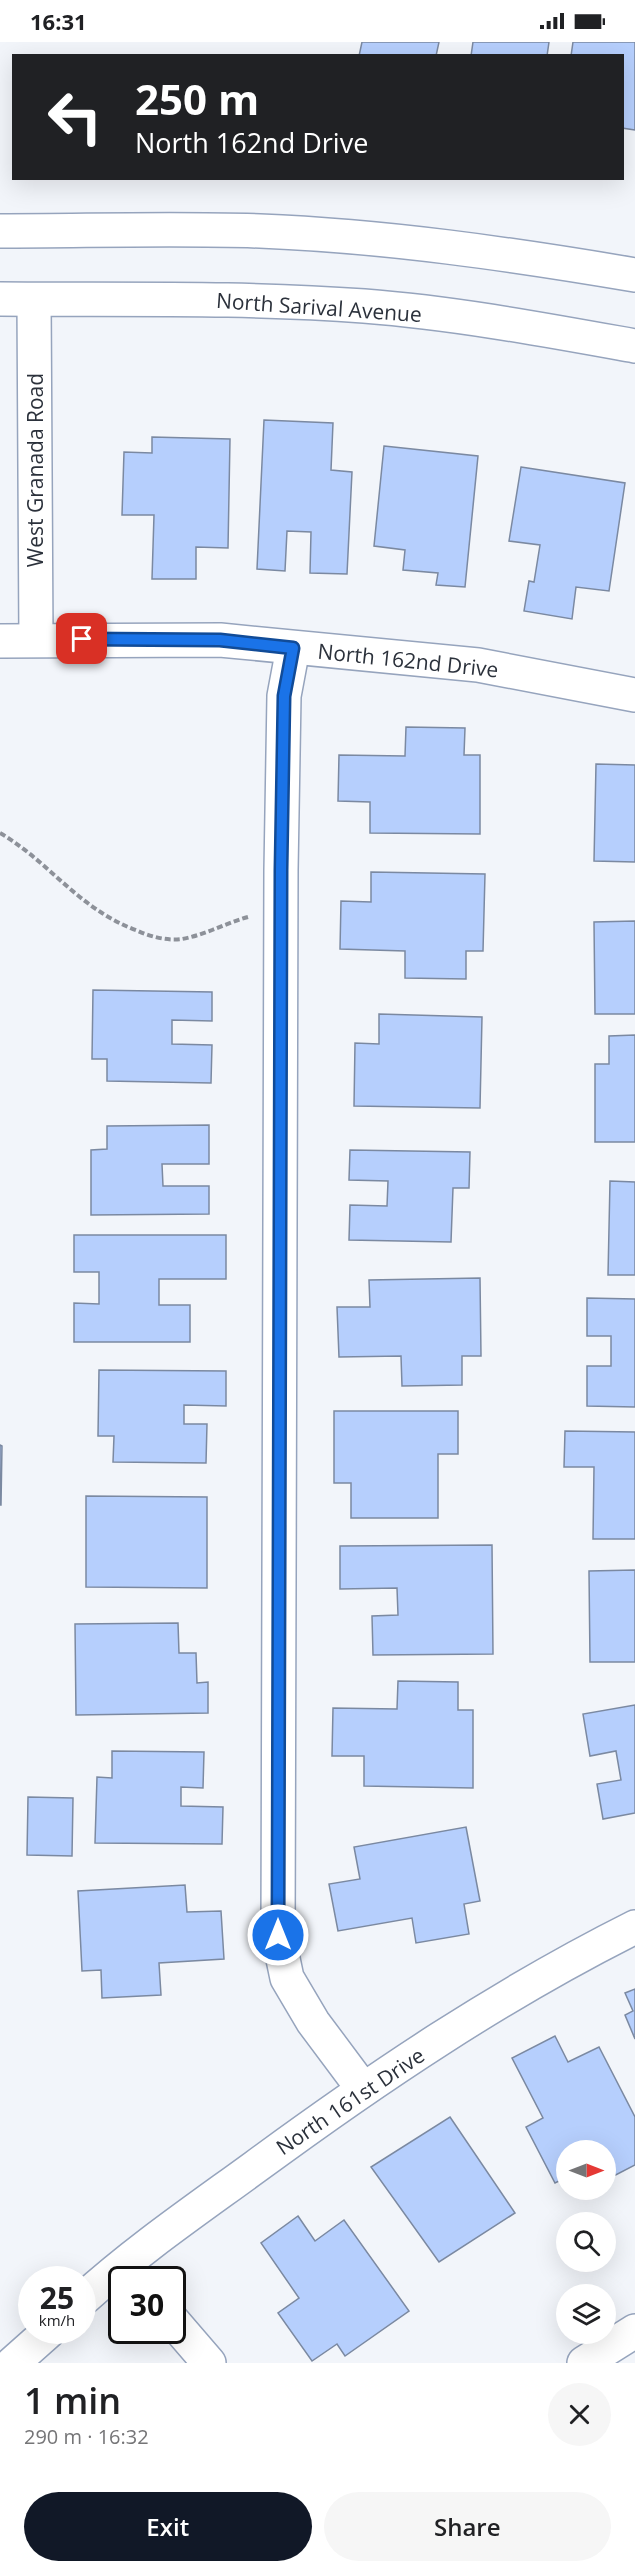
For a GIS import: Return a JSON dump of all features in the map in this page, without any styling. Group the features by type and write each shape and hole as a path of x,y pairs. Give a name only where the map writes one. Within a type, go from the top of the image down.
{"street":[{"path":"0,231 236,231 337,236 483,251 635,275"},
{"name":"North Sarival Avenue","path":"0,299 171,298 366,306 474,320 635,346"},
{"name":"West Granada Road","path":"34,300 36,640"},
{"name":"North 162nd Drive","path":"0,641 220,640 478,665 635,695"},
{"path":"293,648 284,696 281,910 278,1935 287,1978 313,2022 363,2089"},
{"name":"North 161st Drive","path":"137,2266 363,2089 562,1964 635,1927"},
{"path":"584,2363 635,2331"},
{"path":"186,2336 209,2363"},
{"path":"13,2363 34,2344"}],"path":[{"path":"0,833 28,853 80,900 121,926 154,938 181,939 244,918 281,910"}],"building":[{"path":"362,42 439,42 436,54 359,54"},
{"path":"473,42 549,42 547,54 471,54"},
{"path":"573,42 635,42 635,130 624,128 624,54 571,54"},
{"path":"264,420 333,423 331,470 352,472 347,574 310,573 311,532 287,531 285,571 257,569"},
{"path":"152,437 230,439 228,548 196,547 196,579 152,579 154,515 122,515 124,452 152,453"},
{"path":"384,446 478,456 465,587 436,585 438,573 403,570 405,550 374,546"},
{"path":"521,467 625,483 609,591 576,587 572,619 524,611 529,581 534,582 540,545 509,541"},
{"path":"406,727 465,728 464,755 480,755 480,834 370,833 370,802 338,801 339,755 405,756"},
{"path":"596,764 635,765 635,862 594,861"},
{"path":"371,872 485,874 483,951 466,951 466,979 405,978 405,951 340,949 341,901 371,902"},
{"path":"635,921 635,1014 595,1014 594,922"},
{"path":"93,990 212,992 212,1021 172,1020 172,1044 212,1045 211,1083 107,1081 107,1059 92,1059"},
{"path":"379,1014 482,1017 480,1108 354,1106 355,1043 379,1044"},
{"path":"635,1035 635,1142 595,1142 595,1064 609,1064 609,1036"},
{"path":"209,1125 209,1164 162,1164 163,1186 209,1186 209,1214 91,1215 91,1150 107,1149 107,1126"},
{"path":"350,1150 470,1152 469,1188 453,1188 451,1242 349,1240 350,1205 387,1206 388,1181 349,1180"},
{"path":"610,1181 635,1182 635,1275 608,1275"},
{"path":"74,1235 226,1235 226,1279 159,1279 159,1305 190,1305 190,1342 74,1342 74,1303 99,1304 99,1272 74,1272"},
{"path":"480,1278 481,1356 462,1356 462,1385 402,1386 401,1356 339,1357 337,1307 370,1307 369,1280"},
{"path":"587,1298 635,1299 635,1407 587,1406 587,1366 611,1366 611,1336 587,1336"},
{"path":"99,1370 226,1371 226,1406 184,1405 184,1424 207,1424 206,1463 113,1462 114,1436 98,1436"},
{"path":"334,1411 458,1411 458,1454 438,1454 438,1518 351,1518 351,1483 334,1483"},
{"path":"565,1431 635,1432 635,1539 593,1539 594,1467 564,1467"},
{"path":"0,1445 2,1446 1,1505 0,1505"},
{"path":"86,1496 207,1497 207,1588 86,1587"},
{"path":"492,1545 493,1654 373,1655 372,1616 398,1615 397,1588 340,1589 340,1546"},
{"path":"635,1570 635,1662 590,1662 589,1571"},
{"path":"178,1623 179,1653 196,1653 197,1683 208,1682 208,1713 76,1715 75,1624"},
{"path":"398,1681 458,1682 458,1710 473,1710 473,1788 364,1786 364,1756 332,1756 333,1708 397,1709"},
{"path":"635,1705 635,1813 603,1819 597,1784 621,1780 616,1751 590,1756 583,1714"},
{"path":"112,1751 204,1752 203,1788 181,1787 181,1806 223,1807 222,1844 95,1843 97,1777 112,1778"},
{"path":"28,1797 73,1798 72,1856 27,1855"},
{"path":"466,1827 480,1901 464,1904 469,1934 416,1943 412,1918 338,1931 329,1884 360,1879 354,1847"},
{"path":"185,1885 187,1912 221,1911 224,1959 159,1963 161,1995 102,1998 101,1970 82,1971 78,1891"},
{"path":"635,1989 635,2039 625,2015 633,2011 625,1993"},
{"path":"555,2036 568,2062 599,2047 635,2117 635,2165 616,2175 616,2140 556,2140 555,2183 526,2127 543,2118 512,2058"},
{"path":"450,2117 515,2213 439,2262 371,2167"},
{"path":"298,2216 315,2241 344,2220 409,2311 345,2356 337,2344 312,2361 278,2313 299,2298 261,2243"}],"route":[{"path":"82,639 220,640 293,648 284,696 281,870 278,1935"}]}
